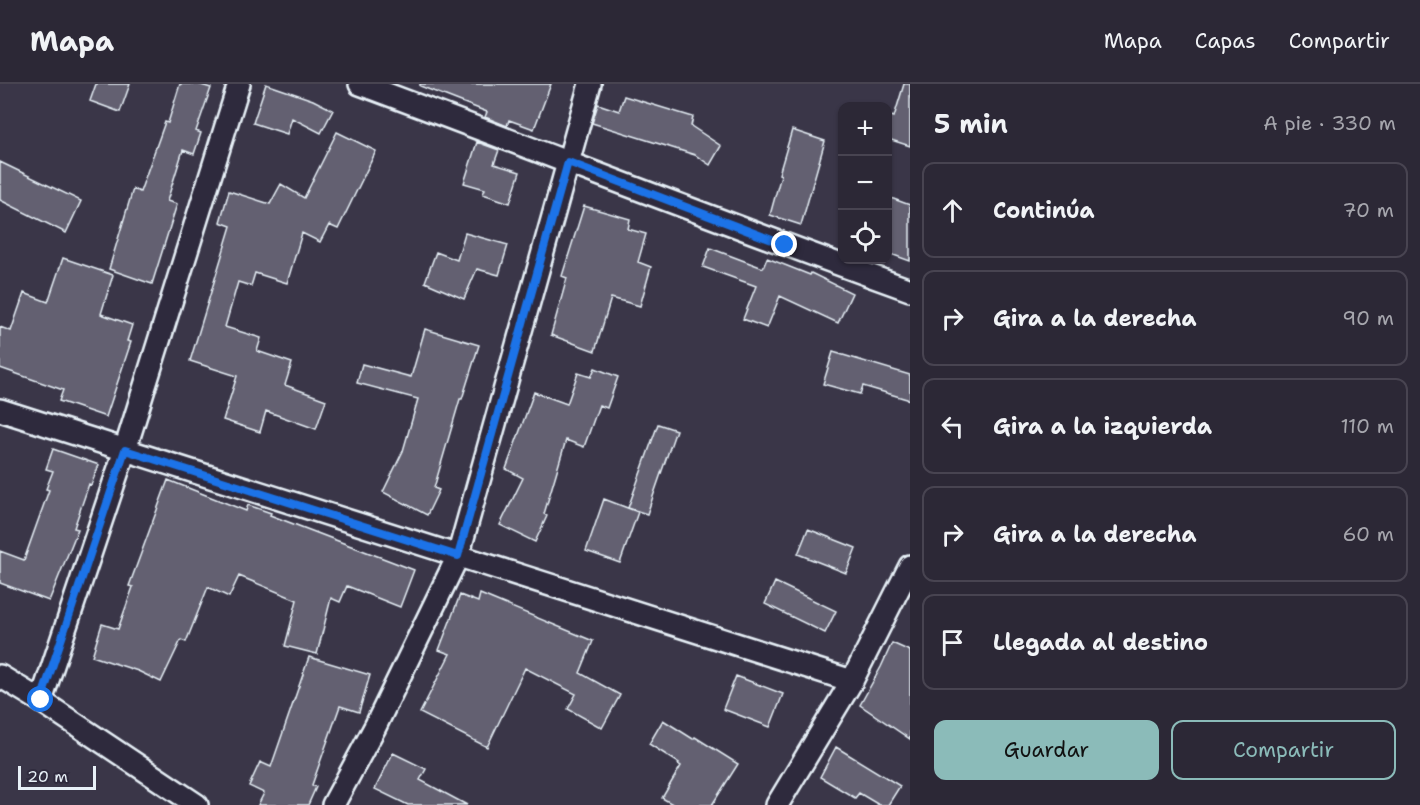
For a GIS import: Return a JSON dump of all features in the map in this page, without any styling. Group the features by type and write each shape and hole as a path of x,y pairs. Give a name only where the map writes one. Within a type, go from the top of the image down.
{"street":[{"path":"41,700 125,450 239,84"},
{"path":"360,84 910,290"},
{"path":"333,805 375,727 458,556 590,84"},
{"path":"0,410 852,681"},
{"path":"777,805 852,681 910,566"},
{"path":"0,676 41,700 197,805"}],"building":[{"path":"96,84 130,84 120,112 90,101"},
{"path":"180,84 198,84 211,88 196,131 201,133 194,154 183,150 167,201 177,204 152,284 109,269 133,189 140,192 165,122 168,123"},
{"path":"266,84 313,100 333,110 321,133 292,118 287,134 253,123"},
{"path":"420,84 551,84 534,129 509,120 507,126 485,117 487,112 420,86"},
{"path":"904,84 910,84 910,146 892,140 892,116 894,117"},
{"path":"624,96 693,117 691,126 721,146 710,165 695,155 592,123 598,104 619,111"},
{"path":"792,130 825,141 801,225 770,215"},
{"path":"337,132 376,151 338,229 329,225 320,242 302,233 287,283 255,273 251,286 238,282 225,327 261,338 257,351 292,363 285,385 326,400 316,429 266,411 260,432 223,420 237,376 190,361 231,226 220,222 229,191 270,204 281,184 304,198"},
{"path":"477,142 499,150 494,164 520,172 510,203 483,194 485,189 464,183"},
{"path":"0,162 81,201 66,233 0,200"},
{"path":"892,198 910,205 910,261 892,254"},
{"path":"584,206 630,219 628,229 646,234 638,262 651,267 640,306 611,298 595,351 551,335 567,278 562,276"},
{"path":"465,233 508,245 499,275 477,269 464,299 425,282 436,252 457,260"},
{"path":"710,248 763,268 767,258 810,275 811,273 852,293 838,323 780,296 767,328 743,319 756,286 703,267"},
{"path":"63,258 113,275 101,314 132,325 127,341 131,342 106,417 59,401 63,390 0,368 0,327 11,331 24,293 48,302"},
{"path":"425,329 479,345 462,399 460,399 434,488 439,490 427,515 383,492 403,451 418,399 357,383 362,364 411,377"},
{"path":"833,352 910,375 910,400 863,386 860,394 823,384"},
{"path":"595,368 618,377 607,408 599,405 584,447 566,440 544,514 547,516 535,542 500,525 523,478 506,469 534,392 567,404 578,373 591,377"},
{"path":"658,424 676,430 647,514 628,508"},
{"path":"53,449 99,465 91,485 89,484 74,528 78,529 49,601 0,583 0,551 24,560 49,490 46,489 53,471 46,469"},
{"path":"168,480 246,511 248,505 271,513 270,515 414,570 400,607 347,586 340,602 331,598 317,654 285,646 297,600 239,576 229,597 208,587 186,642 181,640 161,682 138,671 92,656 102,624 118,629 133,587 129,586"},
{"path":"604,499 638,512 620,563 586,551"},
{"path":"808,529 856,548 846,573 798,554"},
{"path":"775,582 836,611 825,633 765,604"},
{"path":"480,594 593,641 580,673 620,695 602,728 568,709 576,694 525,668 487,747 420,713 450,654 439,650 460,595 478,602"},
{"path":"892,643 910,651 910,739 860,705"},
{"path":"309,657 370,675 359,712 340,706 312,785 316,787 308,805 258,805 264,793 249,786 260,762 271,767"},
{"path":"736,676 783,694 770,727 723,709"},
{"path":"663,720 738,764 712,805 674,805 662,798 681,766 649,744"},
{"path":"836,747 900,786 888,805 879,805 859,793 855,798 820,777"},
{"path":"393,753 426,769 420,780 467,805 408,805 375,789"}],"route":[{"path":"41,700 125,450 458,556 568,162 785,245"}]}
